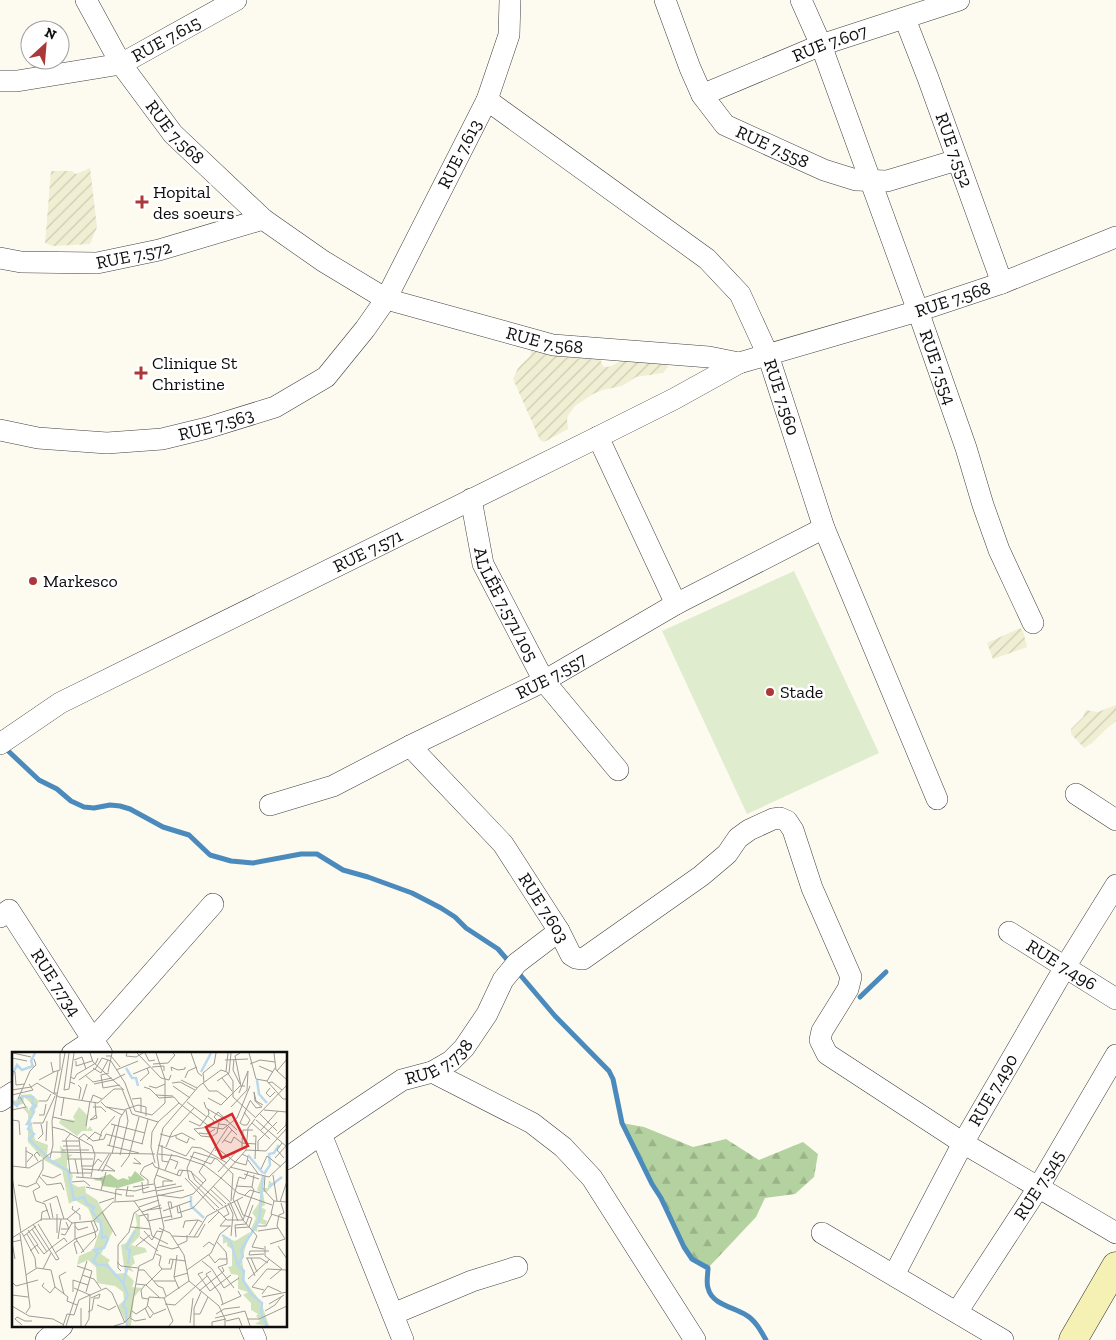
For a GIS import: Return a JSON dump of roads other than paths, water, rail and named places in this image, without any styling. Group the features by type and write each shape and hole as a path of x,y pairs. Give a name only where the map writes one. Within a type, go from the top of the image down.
{"main road":[{"path":"1073,1340 1116,1266"}],"street":[{"name":"RUE 7.568","path":"86,0 121,64 173,134 263,219 323,262 386,299 553,345 700,356 739,363 918,311 1002,283 1116,237"},
{"name":"RUE 7.615","path":"121,64 236,0"},
{"name":"RUE 7.613","path":"386,299 487,100 509,35 510,0"},
{"name":"RUE 7.558","path":"665,0 702,95 725,126 824,170 856,180 887,182 957,160"},
{"name":"RUE 7.554","path":"801,0 821,46 918,311 999,550 1033,623"},
{"name":"RUE 7.607","path":"702,95 821,46 958,0"},
{"name":"RUE 7.552","path":"905,19 1002,283"},
{"path":"0,82 121,64"},
{"name":"RUE 7.560","path":"487,100 707,259 740,294 768,354 824,528 937,799"},
{"name":"RUE 7.572","path":"0,258 21,262 97,263 159,250 263,219"},
{"name":"RUE 7.563","path":"0,430 38,438 107,443 162,439 207,428 275,406 326,376 365,330 386,299"},
{"name":"RUE 7.571","path":"3,738 60,704 674,399 739,363"},
{"path":"598,437 676,604"},
{"name":"ALLÉE 7.571/105","path":"470,499 483,564 544,681 618,770"},
{"name":"RUE 7.557","path":"270,805 333,786 410,746 544,681 676,604 824,528"},
{"name":"RUE 7.603","path":"410,746 502,844 559,931 571,955 576,958 583,959 701,876 727,854 738,838 749,830 773,819 780,818 787,821 793,830 812,888 851,977 848,989 822,1031 820,1040 827,1054 963,1143"},
{"path":"1076,794 1116,820"},
{"name":"RUE 7.490","path":"1116,885 1065,967 963,1143 1116,1233"},
{"path":"79,1052 97,1047 213,904"},
{"name":"RUE 7.734","path":"5,914 97,1047"},
{"name":"RUE 7.738","path":"288,1158 402,1080 432,1072 452,1061 464,1048 487,1014 504,980 517,963 559,931"},
{"name":"RUE 7.496","path":"1009,932 1116,999"},
{"name":"RUE 7.545","path":"957,1312 1038,1188 1116,1055"},
{"path":"432,1072 532,1123 563,1147 592,1178 695,1340"},
{"path":"0,1101 12,1093"},
{"path":"321,1134 403,1340"},
{"path":"894,1275 963,1143"},
{"path":"822,1233 1003,1340"},
{"path":"393,1314 472,1281 517,1267"},
{"path":"46,1340 60,1328"},
{"path":"251,1328 256,1340"}],"waterway":[{"path":"4,747 39,780 57,789 71,801 84,807 94,808 110,805 130,809 163,827 189,835 210,855 231,861 253,863 301,854 317,854 343,870 412,893 455,917 466,928 498,949 511,964"},
{"path":"516,970 555,1016 609,1071 613,1079 622,1123 684,1247 692,1259 708,1268 707,1283 710,1294 724,1305 749,1317 758,1326 766,1340"},
{"path":"860,997 886,972"}],"place":[{"name":"Hopital des soeurs","path":"142,202"},
{"name":"Clinique St Christine","path":"141,373"},
{"name":"Markesco","path":"33,581"},
{"name":"Stade","path":"770,692"}]}
